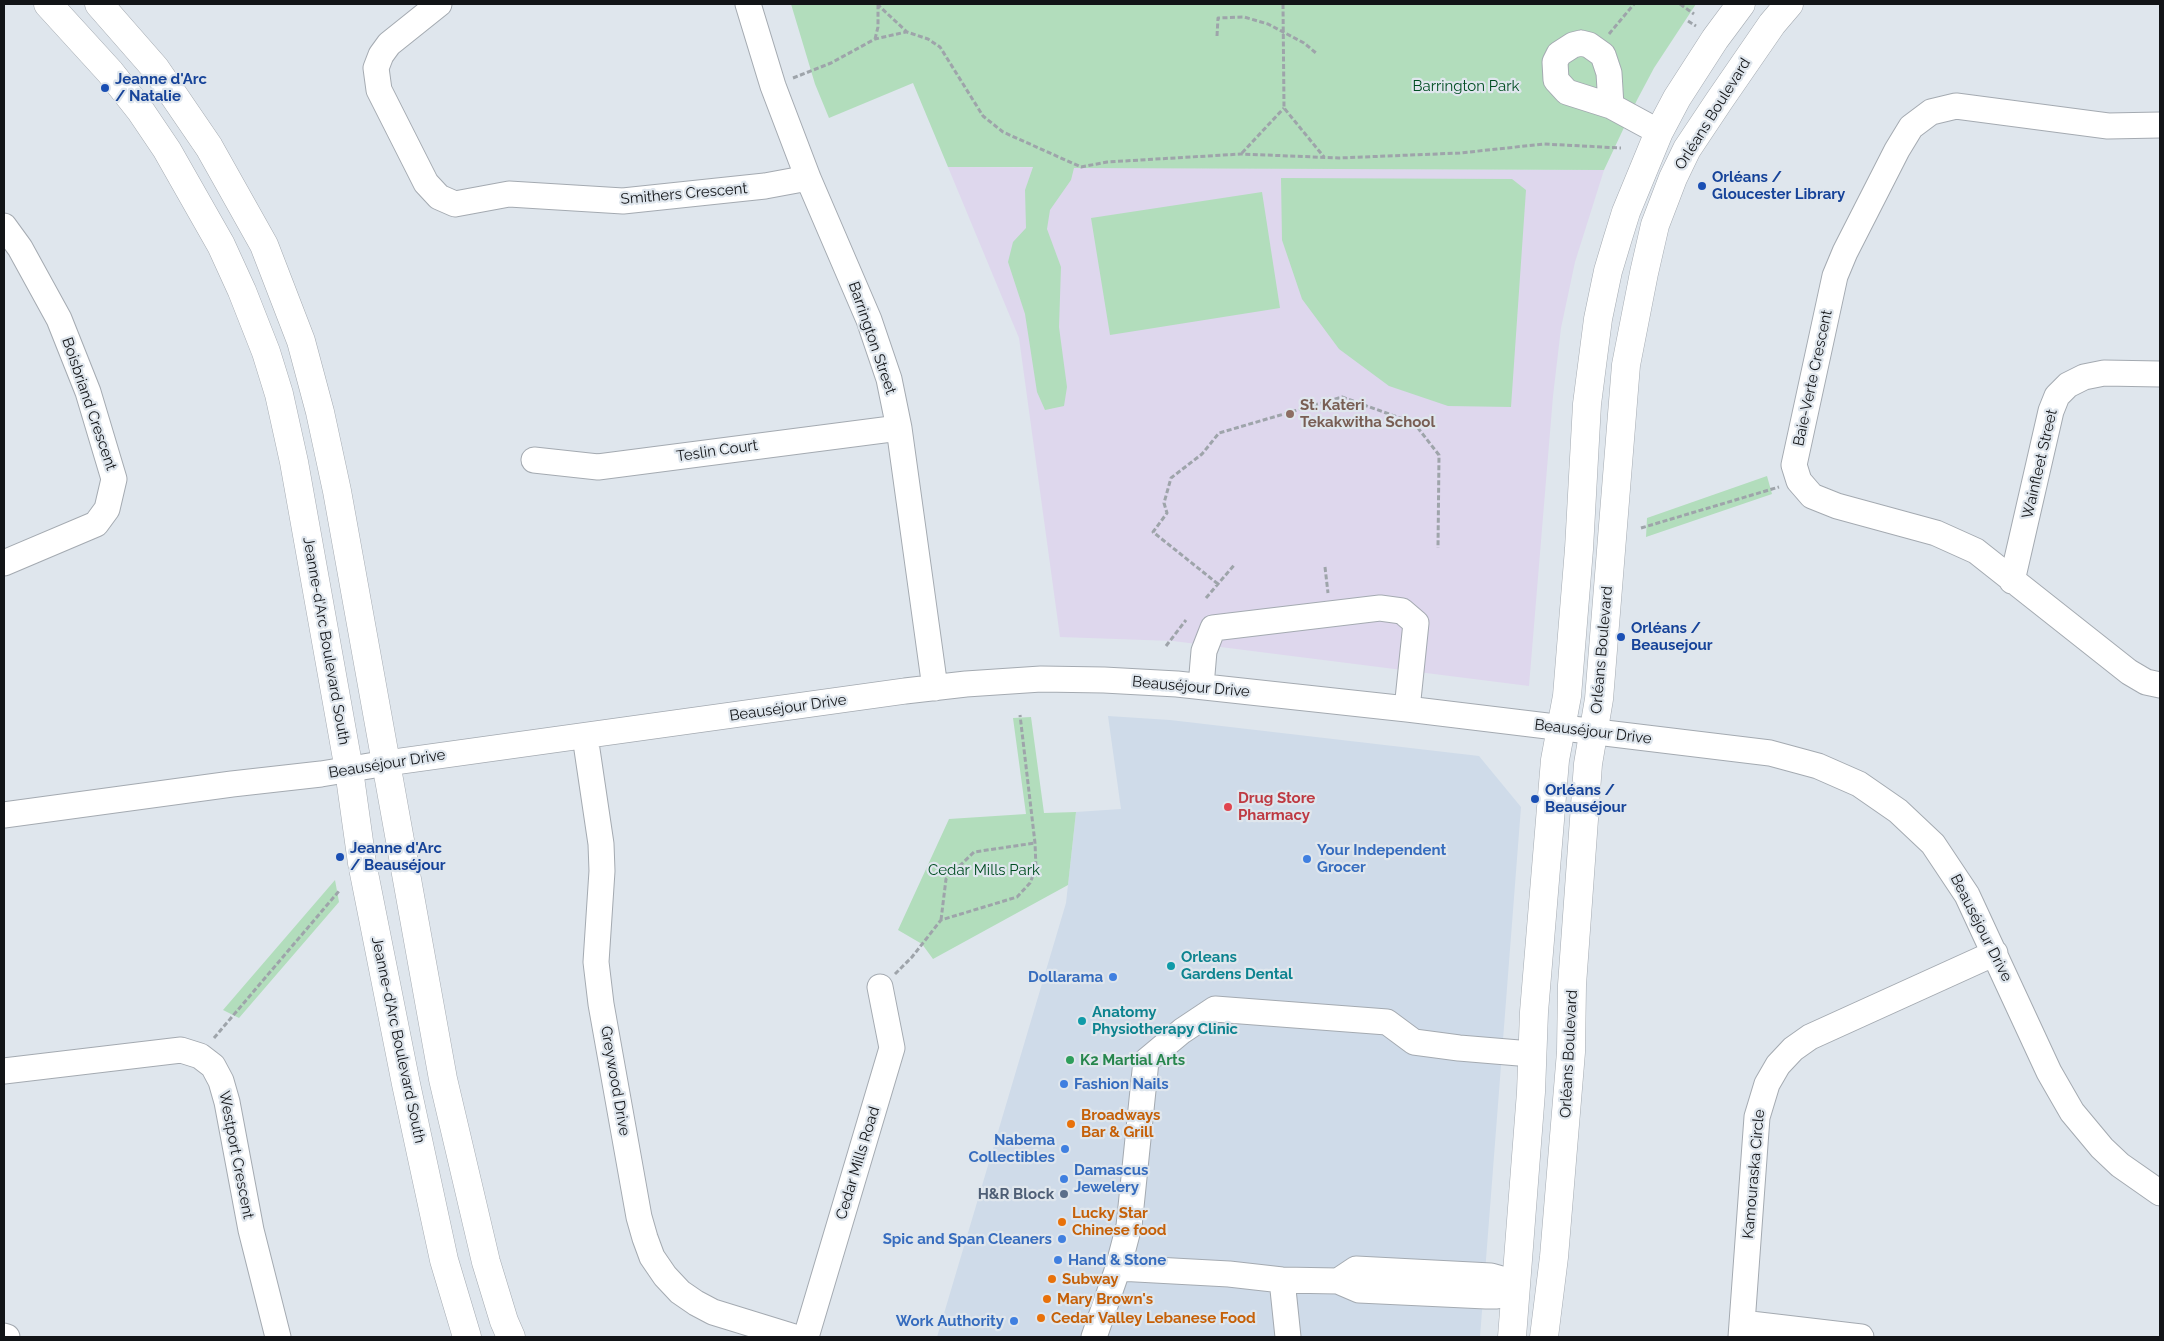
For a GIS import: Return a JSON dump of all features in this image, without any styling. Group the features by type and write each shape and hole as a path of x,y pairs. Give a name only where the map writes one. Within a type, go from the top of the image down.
{"main road":[{"name":"Jeanne-d'Arc Boulevard South","path":"48,4 110,72 140,110 167,150 221,245 266,352 279,394 294,462 349,770 362,863 406,1084 444,1260 467,1337"},
{"path":"98,4 155,68 209,147 264,245 301,341 320,412 337,491 443,1079 486,1262 504,1321 511,1337"},
{"name":"Orléans Boulevard","path":"1512,1337 1531,1092 1531,1054 1555,760 1567,696 1591,363 1608,271 1616,242 1626,212 1659,132 1677,98 1709,48 1741,4"},
{"name":"Orléans Boulevard","path":"1544,1337 1551,1285 1571,1052 1572,985 1588,764 1599,699 1626,365 1655,225 1673,178 1687,150 1745,62 1789,4"},
{"path":"1659,132 1687,150"},
{"path":"1516,1283 1551,1285"}],"street":[{"name":"Smithers Crescent","path":"439,4 389,44 381,55 376,68 379,90 426,183 439,198 455,204 509,194 623,201 765,186 808,178"},
{"name":"Barrington Street","path":"748,4 773,86 808,178 869,320 889,379 898,428 935,688"},
{"path":"1611,106 1607,63 1597,49 1581,43 1565,48 1555,62 1554,71 1556,80 1567,92 1611,106 1659,132"},
{"name":"Baie-Verte Crescent","path":"1799,480 1794,465 1835,276 1845,252 1911,127 1931,112 1956,106 2108,126 2160,125"},
{"name":"Boisbriand Crescent","path":"4,226 20,248 63,328 88,392 114,479 107,509 96,524 4,563"},
{"name":"Wainfleet Street","path":"2012,581 2051,411 2057,396 2068,384 2084,377 2104,374 2160,374"},
{"name":"Teslin Court","path":"534,460 598,467 898,428"},
{"path":"1799,480 1812,496 1956,541 1976,551 2129,672 2146,682 2160,685"},
{"path":"1201,686 1204,651 1214,628 1380,608 1402,611 1416,623 1407,709"},
{"name":"Beauséjour Drive","path":"4,814 349,770 387,763 935,688 1041,679 1104,680 1201,686 1770,753 1818,766 1859,784 1898,811 1934,844 1967,895 2049,1072 2072,1112 2102,1148 2120,1164 2160,1193"},
{"name":"Greywood Drive","path":"585,736 601,844 602,871 596,962 601,1004 639,1217 645,1238 652,1257 665,1276 680,1292 696,1303 713,1312 794,1337"},
{"name":"Kamouraska Circle","path":"1861,1337 1742,1330 1757,1117 1767,1084 1778,1065 1810,1037 1994,953"},
{"name":"Cedar Mills Road","path":"806,1337 892,1048 880,987"},
{"path":"1094,1337 1118,1268 1129,1226 1146,1061 1182,1031 1215,1009 1387,1022 1414,1042 1531,1054"},
{"path":"4,1071 181,1050 200,1056"},
{"name":"Westport Crescent","path":"200,1056 213,1066 222,1081 251,1230 278,1337"},
{"path":"1118,1268 1229,1274 1282,1280 1338,1281 1356,1269 1492,1276 1516,1283"},
{"path":"1282,1280 1288,1337"}],"path":[{"path":"1283,4 1284,108 1324,157"},
{"path":"1597,49 1634,4"},
{"path":"1680,4 1694,14"},
{"path":"875,39 878,26 877,5"},
{"path":"877,5 906,32 928,39 940,47 949,58 965,89 983,116 1003,132 1081,167 1107,162 1241,154 1324,157 1460,153 1544,144 1621,148"},
{"path":"1217,36 1218,18 1244,17 1268,24 1304,43 1316,54"},
{"path":"773,86 831,63 875,39 906,32"},
{"path":"1241,154 1284,108"},
{"path":"1218,584 1152,532 1166,514 1164,503 1171,478 1202,454 1220,433 1342,397 1414,423 1439,455 1438,548"},
{"path":"1641,528 1799,480"},
{"path":"1206,598 1235,564"},
{"path":"1166,646 1186,620"},
{"path":"941,920 1017,897 1030,883 1036,868 1036,843 1020,715"},
{"path":"880,987 912,957 941,920 946,879 974,852 1036,843"},
{"path":"200,1056 339,891"}],"shaded area":[{"name":"St. Kateri Tekakwitha School","path":"948,167 1604,170 1575,262 1561,328 1553,396 1529,686 1173,641 1060,637 1019,338"},
{"path":"1108,716 1170,720 1479,756 1521,807 1480,1337 937,1337 1066,903 1076,812 1121,809"}],"green space":[{"name":"Barrington Park","path":"791,4 1696,4 1654,68 1604,170 1074,168 1071,180 1050,210 1047,229 1061,267 1059,327 1067,387 1064,406 1045,410 1037,392 1025,314 1008,262 1013,242 1026,228 1025,190 1033,167 948,167 913,83 829,118 815,84"},
{"path":"1281,178 1512,179 1526,190 1511,407 1448,406 1389,386 1339,349 1302,299 1282,240"},
{"path":"1262,192 1280,308 1110,335 1091,218"},
{"path":"1767,476 1772,494 1646,537 1647,518"},
{"name":"Cedar Mills Park","path":"1031,717 1044,813 1076,812 1068,885 933,959 922,944 898,930 949,819 1026,814 1013,718"},
{"path":"335,880 339,902 239,1018 223,1010"}],"place":[{"name":"Jeanne d'Arc / Natalie","path":"105,88"},
{"name":"Orléans / Gloucester Library","path":"1702,186"},
{"name":"St. Kateri Tekakwitha School","path":"1290,414"},
{"name":"Orléans / Beausejour","path":"1621,637"},
{"name":"Orléans / Beauséjour","path":"1535,799"},
{"name":"Drug Store Pharmacy","path":"1228,807"},
{"name":"Jeanne d'Arc / Beauséjour","path":"340,857"},
{"name":"Your Independent Grocer","path":"1307,859"},
{"name":"Orleans Gardens Dental","path":"1171,966"},
{"name":"Dollarama","path":"1113,977"},
{"name":"Anatomy Physiotherapy Clinic","path":"1082,1021"},
{"name":"K2 Martial Arts","path":"1070,1060"},
{"name":"Fashion Nails","path":"1064,1084"},
{"name":"Broadways Bar & Grill","path":"1071,1124"},
{"name":"Nabema Collectibles","path":"1065,1149"},
{"name":"Damascus Jewelery","path":"1064,1179"},
{"name":"H&R Block","path":"1064,1194"},
{"name":"Lucky Star Chinese food","path":"1062,1222"},
{"name":"Spic and Span Cleaners","path":"1062,1239"},
{"name":"Hand & Stone","path":"1058,1260"},
{"name":"Subway","path":"1052,1279"},
{"name":"Mary Brown's","path":"1047,1299"},
{"name":"Cedar Valley Lebanese Food","path":"1041,1318"},
{"name":"Work Authority","path":"1014,1321"}]}
